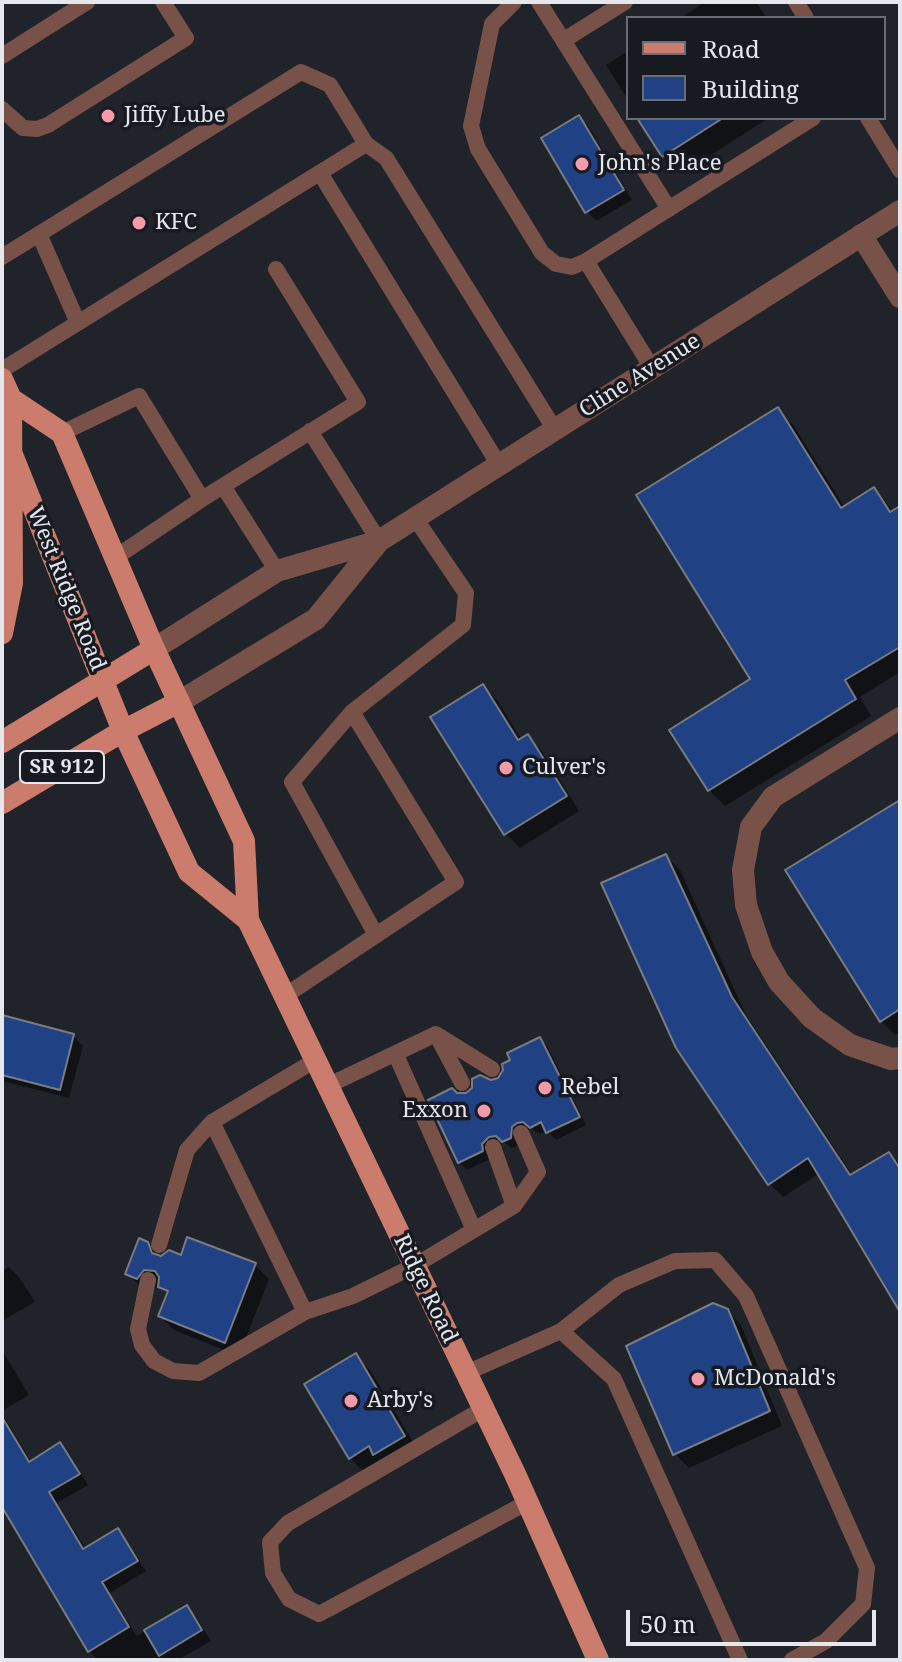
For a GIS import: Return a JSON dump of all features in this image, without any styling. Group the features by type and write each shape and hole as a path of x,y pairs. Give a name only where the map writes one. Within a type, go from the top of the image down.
{"main road":[{"name":"West Ridge Road","path":"6,389 62,433"},
{"name":"West Ridge Road","path":"6,389 11,452 123,731"},
{"path":"62,433 154,649"},
{"path":"2,633 12,583 11,452"},
{"name":"Cline Avenue","path":"2,742 154,649"},
{"name":"Ridge Road","path":"154,649 244,841 248,920 528,1502 598,1660"},
{"name":"Cline Avenue","path":"2,803 123,731 179,702"},
{"name":"Ridge Road","path":"123,731 189,872 248,920"}],"street":[{"name":"Cline Avenue","path":"154,649 277,571 379,541 900,211"},
{"path":"861,235 900,297"},
{"name":"Cline Avenue","path":"179,702 316,619 379,541"},
{"path":"897,1063 850,1045 812,1018 779,982 762,952 746,905 743,870 751,827 773,797 900,718"}],"lane":[{"path":"2,56 87,2"},
{"path":"2,109 23,128 37,129 48,125 186,38 163,2"},
{"path":"514,2 492,24 471,126 478,149 542,253 556,264 572,267 586,261 810,120"},
{"path":"539,2 669,209"},
{"path":"564,40 625,2"},
{"path":"2,257 301,72 330,85 366,144 386,158 555,430"},
{"path":"869,120 900,170"},
{"path":"2,370 366,144"},
{"path":"320,173 499,465"},
{"path":"39,234 78,323"},
{"path":"586,261 652,368"},
{"path":"116,557 202,499 358,402 276,269"},
{"path":"62,433 139,396 202,499"},
{"path":"310,431 379,541"},
{"path":"223,486 277,571"},
{"path":"376,935 292,782 352,712 463,625 466,593 415,518"},
{"path":"283,997 456,882 352,712"},
{"path":"327,1086 436,1034"},
{"path":"436,1034 492,1069"},
{"path":"436,1034 462,1083"},
{"path":"396,1055 474,1230"},
{"path":"159,1245 187,1150 212,1122 314,1061"},
{"path":"212,1122 305,1312"},
{"path":"148,1280 138,1329 142,1345 154,1361 173,1371 199,1373 305,1312 353,1296 414,1266 514,1206 538,1172 521,1133"},
{"path":"493,1147 514,1206"},
{"path":"466,1373 561,1331 619,1285 675,1261 715,1260 746,1296 867,1568 863,1604 826,1641 792,1660"},
{"path":"561,1331 614,1379 740,1660"},
{"path":"483,1409 288,1523 270,1542 273,1573 289,1599 319,1614 528,1502"}],"building":[{"name":"John's Place","path":"579,115 624,190 585,213 541,138"},
{"path":"638,120 720,120 662,157"},
{"path":"778,407 841,508 874,487 890,512 900,506 900,647 845,680 856,699 708,791 669,730 750,679 636,495"},
{"name":"Culver's","path":"483,684 518,740 528,734 567,796 504,835 430,717"},
{"path":"900,800 900,1009 880,1022 785,870"},
{"path":"666,854 732,997 850,1175 889,1152 900,1169 900,1312 808,1158 768,1185 676,1048 601,883"},
{"path":"2,1015 74,1034 60,1090 2,1075"},
{"name":"Exxon","path":"540,1037 580,1117 546,1133 541,1122 530,1128 523,1122 517,1123 512,1127 511,1138 502,1142 496,1136 489,1137 482,1144 483,1151 458,1163 428,1100 452,1088 457,1093 466,1093 472,1088 472,1079 480,1075 491,1080 498,1078 503,1070 502,1064 510,1060 507,1053"},
{"path":"187,1237 256,1263 225,1343 158,1316 168,1291 158,1287 159,1277 155,1271 144,1270 137,1279 125,1274 139,1238 148,1242 152,1253 161,1256 169,1250 181,1255"},
{"name":"McDonald's","path":"713,1303 728,1309 770,1411 673,1455 626,1346"},
{"path":"356,1353 405,1436 373,1455 369,1446 349,1459 304,1384"},
{"path":"2,1417 29,1462 60,1442 80,1474 49,1492 83,1549 118,1528 138,1561 102,1582 129,1627 88,1652 2,1507"},
{"path":"187,1605 202,1630 159,1656 144,1630"}],"place":[{"name":"Jiffy Lube","path":"108,116"},
{"name":"John's Place","path":"582,164"},
{"name":"KFC","path":"139,223"},
{"name":"Culver's","path":"506,768"},
{"name":"Rebel","path":"545,1088"},
{"name":"Exxon","path":"484,1111"},
{"name":"McDonald's","path":"698,1379"},
{"name":"Arby's","path":"351,1401"}]}
